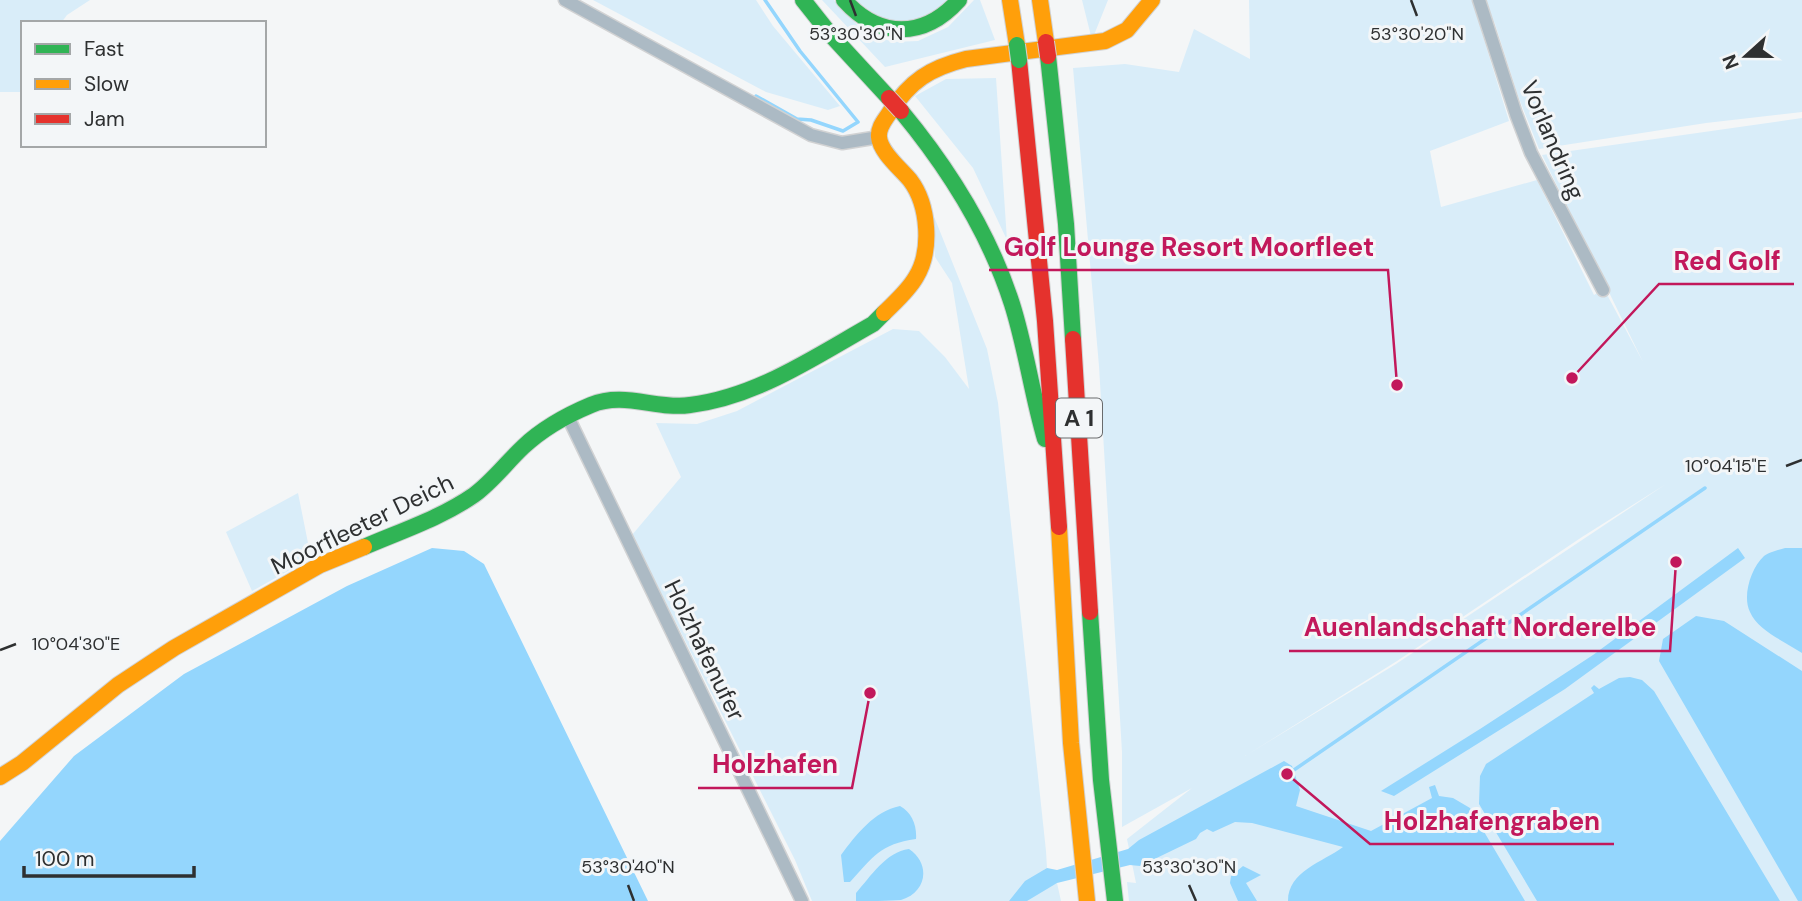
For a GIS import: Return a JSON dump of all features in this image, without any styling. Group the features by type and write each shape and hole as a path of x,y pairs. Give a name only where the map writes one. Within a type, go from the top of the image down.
{"main road":[{"path":"803,0 930,145 981,226 1003,276 1021,335 1033,400 1056,479"},
{"path":"844,0 858,15 872,24 895,31 923,27 940,19 960,0"},
{"name":"A 1","path":"1010,0 1038,227 1066,657 1086,895"},
{"name":"A 1","path":"1040,0 1066,224 1098,738 1115,901"},
{"path":"879,137 881,126 902,93 928,72 966,59 1105,41 1127,30 1140,18 1152,0"},
{"name":"Moorfleeter Deich","path":"0,777 22,763 118,685 174,648 320,565 459,504 490,482 526,444 546,428 591,405 619,399 686,406 720,401 776,378 873,324 916,277 923,262 926,242 926,221 913,184 883,147 879,137"}],"street":[{"path":"565,0 811,135 842,143 879,137"},
{"name":"Vorlandring","path":"1479,0 1531,153 1602,290"},
{"name":"Holzhafenufer","path":"568,417 802,901"}],"shaded area":[{"path":"0,0 90,0 62,21 21,21 21,92 0,92"},
{"path":"593,0 756,0 773,26 840,106 828,110 766,92"},
{"path":"822,0 834,0 861,29 892,42 918,41 948,27 974,0 980,0 995,40 885,67"},
{"path":"854,0 949,0 928,19 890,24"},
{"path":"1082,0 1108,0 1092,40"},
{"path":"1249,0 1472,0 1509,121 1430,151 1441,207 1537,180 1594,295 1604,289 1643,362 1542,155 1802,118 1802,901 1129,901 1127,882 1136,883 1127,839 1192,788 1122,827 1122,752 1099,366 1073,68 1125,64 1179,72 1194,29 1250,59","holes":["1666,484 1396,664 1245,756 1397,661"]},
{"path":"1485,0 1802,0 1802,112 1706,123 1539,149"},
{"path":"996,78 1007,240 973,168 915,96 946,79"},
{"path":"933,214 987,349 998,403 1046,851 1047,868 1044,870 1042,890 1057,883 1061,901 812,901 795,860 632,535 681,477 656,423 697,424 737,411 893,329 919,331 945,357 969,389 952,283 935,257"},
{"path":"298,493 311,558 252,591 226,532"}],"water":[{"path":"432,548 464,551 484,564 648,901 0,901 0,841 74,756 184,674 347,586"},
{"path":"1738,548 1745,558 1565,689 1394,796 1381,791 1593,655"},
{"path":"1785,548 1802,548 1802,653 1759,625 1748,605 1749,582 1759,561 1766,555"},
{"path":"1696,616 1724,621 1802,671 1802,901 1798,901 1659,661 1663,639"},
{"path":"1619,678 1642,680 1654,691 1780,901 1537,901 1479,804 1480,776 1486,764 1594,693 1591,688 1594,685 1599,689"},
{"path":"1284,761 1292,766 1300,790 1296,806 1371,831 1432,798 1429,787 1435,785 1439,796 1453,798 1470,808 1525,901 1288,901 1294,882 1300,875 1343,847 1252,823 1235,822 1213,832 1207,829 1196,839 1140,866 1130,865 1057,883 1027,901 1009,901 1025,881 1047,868 1057,870 1128,849 1139,840"},
{"path":"900,806 913,820 916,839 885,848 850,882 844,882 841,855 874,818"},
{"path":"909,849 921,862 923,870 921,884 916,891 901,900 856,901 856,893 886,860"},
{"path":"1243,866 1261,875 1246,883 1257,901 1238,901 1230,883 1231,876"}],"waterway":[{"path":"756,96 797,119 811,120 843,131 858,122 800,51 765,0"},
{"path":"1291,772 1705,488"}],"traffic: fast":[{"path":"803,0 830,34 889,98"},
{"path":"844,0 872,22 902,29 931,22 959,0"},
{"path":"1017,45 1019,60"},
{"path":"1048,56 1066,224 1073,339"},
{"path":"901,111 966,202 1003,277 1017,321 1045,439"},
{"path":"364,547 421,524 474,495 538,434 582,409 603,401 616,400 678,406 715,401 785,374 873,324 884,313"},
{"path":"1090,612 1101,780 1115,901"}],"traffic: slow":[{"path":"1010,0 1017,45"},
{"path":"1040,0 1046,42"},
{"path":"884,313 916,277 926,241 924,215 916,190 887,154 879,137 882,124 905,92 931,72 966,59 1105,41 1127,30 1152,0"},
{"path":"1059,527 1071,743 1087,901"},
{"path":"0,777 22,763 118,685 174,648 320,565 364,547"}],"traffic: jam":[{"path":"1046,42 1048,56"},
{"path":"1019,60 1045,321 1059,527"},
{"path":"889,98 901,111"},
{"path":"1073,339 1090,612"}],"place":[{"name":"Red Golf","path":"1572,378"},
{"name":"Golf Lounge Resort Moorfleet","path":"1397,385"},
{"name":"Auenlandschaft Norderelbe","path":"1676,562"},
{"name":"Holzhafen","path":"870,693"},
{"name":"Holzhafengraben","path":"1287,774"}]}
